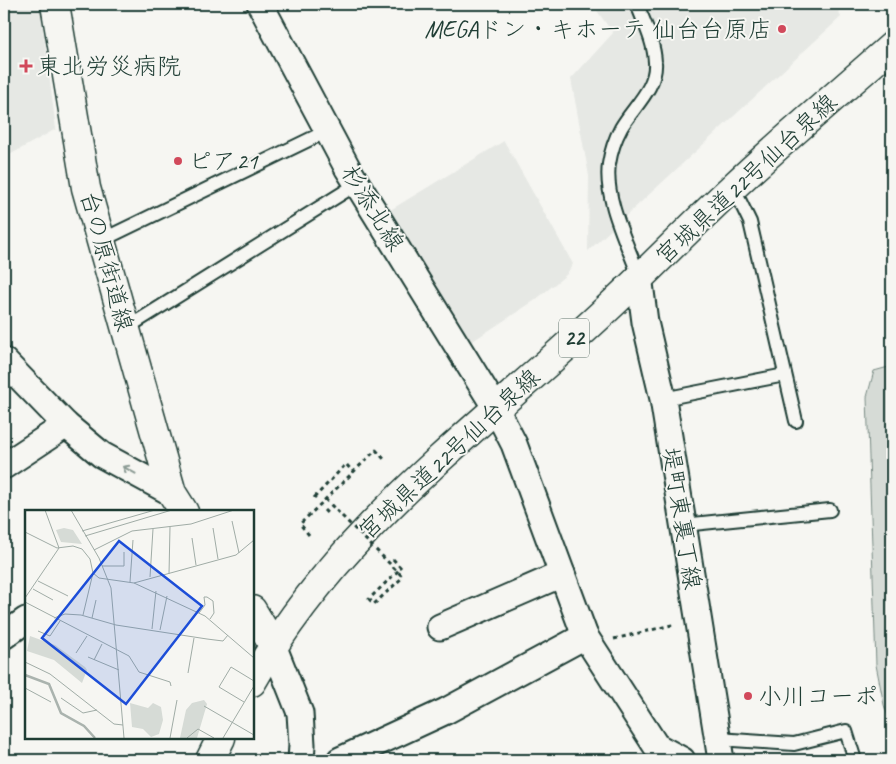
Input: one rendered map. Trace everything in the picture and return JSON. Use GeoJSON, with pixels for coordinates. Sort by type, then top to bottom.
{"type":"FeatureCollection","features":[{"type":"Feature","properties":{"kind":"main road","name":"台の原街道線"},"geometry":{"type":"LineString","coordinates":[[55,4],[86,188],[125,329],[178,502]]}},
{"type":"Feature","properties":{"kind":"main road","name":"宮城県道22号仙台泉線"},"geometry":{"type":"LineString","coordinates":[[254,678],[273,645],[306,599],[362,534],[495,407],[608,308],[733,187],[892,46]]}},
{"type":"Feature","properties":{"kind":"main road"},"geometry":{"type":"LineString","coordinates":[[254,613],[273,645]]}},
{"type":"Feature","properties":{"kind":"street","name":"杉添北線"},"geometry":{"type":"LineString","coordinates":[[260,4],[357,184],[495,407],[514,444],[588,641],[656,746],[682,760]]}},
{"type":"Feature","properties":{"kind":"street","name":"堤町東裏丁線"},"geometry":{"type":"LineString","coordinates":[[640,276],[645,322],[663,400],[719,749]]}},
{"type":"Feature","properties":{"kind":"street"},"geometry":{"type":"LineString","coordinates":[[4,361],[66,425],[102,455],[178,502]]}},
{"type":"Feature","properties":{"kind":"street"},"geometry":{"type":"LineString","coordinates":[[4,466],[66,425]]}},
{"type":"Feature","properties":{"kind":"street"},"geometry":{"type":"LineString","coordinates":[[440,627],[562,574]]}},
{"type":"Feature","properties":{"kind":"street"},"geometry":{"type":"LineString","coordinates":[[4,636],[25,621]]}},
{"type":"Feature","properties":{"kind":"street"},"geometry":{"type":"LineString","coordinates":[[340,760],[446,711],[588,641]]}},
{"type":"Feature","properties":{"kind":"street"},"geometry":{"type":"LineString","coordinates":[[273,645],[300,713],[302,744],[300,760]]}},
{"type":"Feature","properties":{"kind":"lane"},"geometry":{"type":"LineString","coordinates":[[637,4],[653,46],[656,64],[653,79],[645,95],[621,128],[613,145],[609,165],[608,192],[640,276]]}},
{"type":"Feature","properties":{"kind":"lane"},"geometry":{"type":"LineString","coordinates":[[100,241],[327,131]]}},
{"type":"Feature","properties":{"kind":"lane"},"geometry":{"type":"LineString","coordinates":[[125,329],[357,184]]}},
{"type":"Feature","properties":{"kind":"lane"},"geometry":{"type":"LineString","coordinates":[[733,187],[750,222],[796,421]]}},
{"type":"Feature","properties":{"kind":"lane"},"geometry":{"type":"LineString","coordinates":[[663,400],[785,375]]}},
{"type":"Feature","properties":{"kind":"lane"},"geometry":{"type":"LineString","coordinates":[[683,525],[830,510]]}},
{"type":"Feature","properties":{"kind":"lane"},"geometry":{"type":"LineString","coordinates":[[719,749],[794,744],[846,731],[855,760]]}},
{"type":"Feature","properties":{"kind":"path"},"geometry":{"type":"LineString","coordinates":[[309,535],[300,524],[376,450],[384,459]]}},
{"type":"Feature","properties":{"kind":"path"},"geometry":{"type":"LineString","coordinates":[[314,498],[346,464],[353,472]]}},
{"type":"Feature","properties":{"kind":"path"},"geometry":{"type":"LineString","coordinates":[[325,499],[402,577],[374,604],[369,599],[401,568],[393,559]]}},
{"type":"Feature","properties":{"kind":"path"},"geometry":{"type":"LineString","coordinates":[[324,510],[328,514]]}},
{"type":"Feature","properties":{"kind":"path"},"geometry":{"type":"LineString","coordinates":[[588,641],[602,642],[698,617]]}},
{"type":"Feature","properties":{"kind":"shaded area","name":"東北労災病院"},"geometry":{"type":"Polygon","coordinates":[[[4,4],[40,4],[56,129],[4,158],[4,4]]]}},
{"type":"Feature","properties":{"kind":"shaded area"},"geometry":{"type":"Polygon","coordinates":[[[592,4],[836,4],[841,17],[588,251],[589,176],[571,79],[613,33],[592,4]]]}},
{"type":"Feature","properties":{"kind":"shaded area"},"geometry":{"type":"Polygon","coordinates":[[[504,141],[573,264],[566,275],[534,301],[468,344],[387,212],[504,141]]]}},
{"type":"Feature","properties":{"kind":"shaded area"},"geometry":{"type":"Polygon","coordinates":[[[892,366],[892,728],[884,705],[876,665],[867,397],[874,371],[892,366]]]}},
{"type":"Feature","properties":{"kind":"place","name":"MEGAドン・キホーテ 仙台台原店"},"geometry":{"type":"Point","coordinates":[782,29]}},
{"type":"Feature","properties":{"kind":"place","name":"東北労災病院"},"geometry":{"type":"Point","coordinates":[26,66]}},
{"type":"Feature","properties":{"kind":"place","name":"ピア21"},"geometry":{"type":"Point","coordinates":[178,161]}},
{"type":"Feature","properties":{"kind":"place","name":"小川コーポ"},"geometry":{"type":"Point","coordinates":[748,696]}}]}
